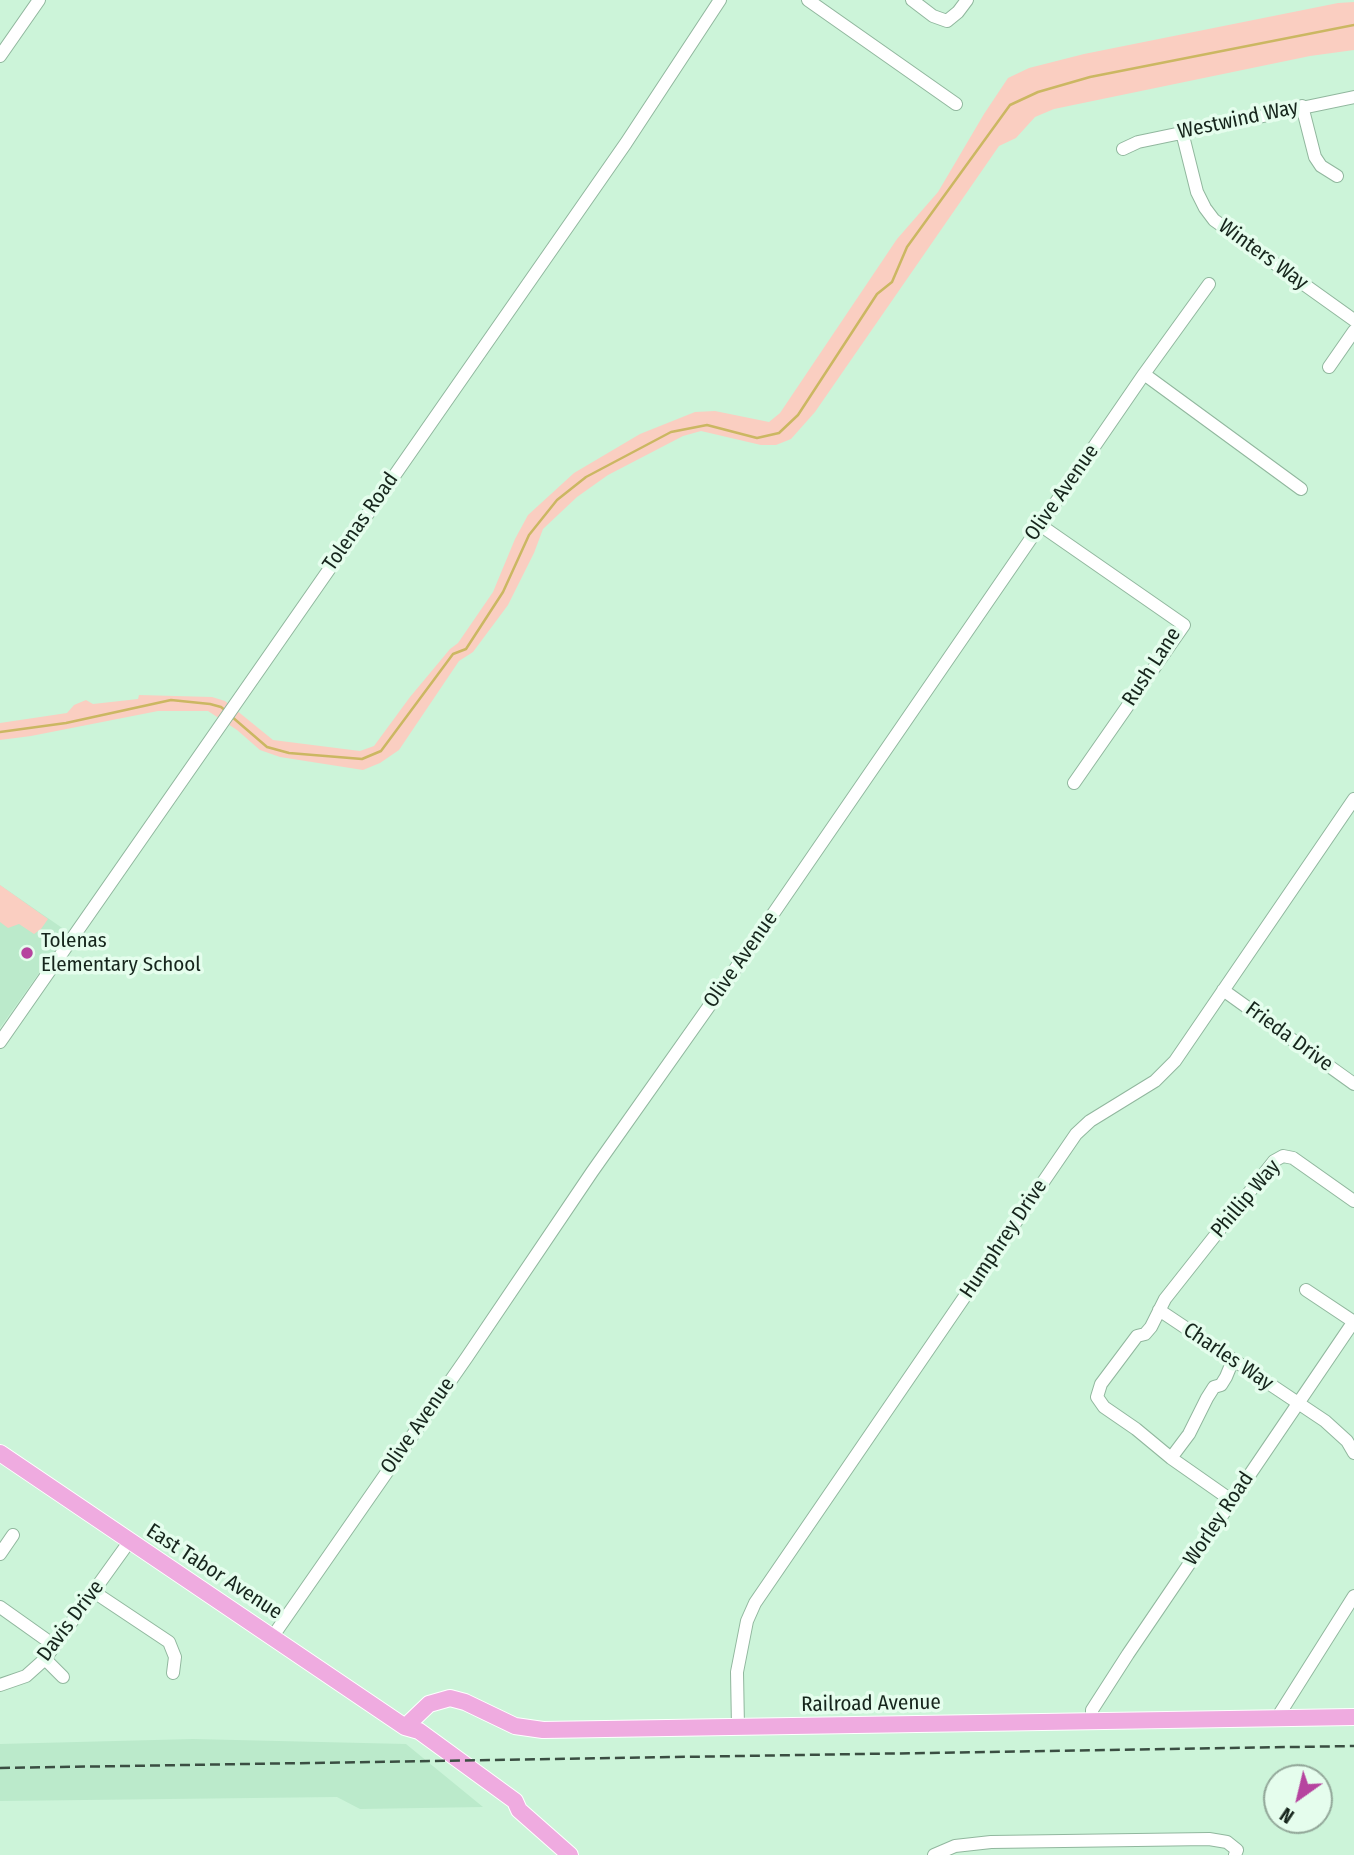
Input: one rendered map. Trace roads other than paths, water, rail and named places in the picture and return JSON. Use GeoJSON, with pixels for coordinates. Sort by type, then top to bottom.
{"type":"FeatureCollection","features":[{"type":"Feature","properties":{"kind":"main road","name":"East Tabor Avenue"},"geometry":{"type":"LineString","coordinates":[[0,1453],[405,1727],[412,1739],[507,1807],[519,1810],[570,1855]]}},
{"type":"Feature","properties":{"kind":"main road","name":"Railroad Avenue"},"geometry":{"type":"LineString","coordinates":[[405,1727],[429,1704],[450,1698],[527,1729],[1354,1717]]}},
{"type":"Feature","properties":{"kind":"street"},"geometry":{"type":"LineString","coordinates":[[0,57],[39,0]]}},
{"type":"Feature","properties":{"kind":"street","name":"Tolenas Road"},"geometry":{"type":"LineString","coordinates":[[0,1042],[626,143],[720,0]]}},
{"type":"Feature","properties":{"kind":"street"},"geometry":{"type":"LineString","coordinates":[[808,0],[956,104]]}},
{"type":"Feature","properties":{"kind":"street"},"geometry":{"type":"LineString","coordinates":[[912,0],[933,16],[947,21],[967,0]]}},
{"type":"Feature","properties":{"kind":"street","name":"Westwind Way"},"geometry":{"type":"LineString","coordinates":[[1123,149],[1139,142],[1182,132],[1354,97]]}},
{"type":"Feature","properties":{"kind":"street"},"geometry":{"type":"LineString","coordinates":[[1302,106],[1315,157],[1321,166],[1337,176]]}},
{"type":"Feature","properties":{"kind":"street","name":"Winters Way"},"geometry":{"type":"LineString","coordinates":[[1182,132],[1197,192],[1214,220],[1354,320]]}},
{"type":"Feature","properties":{"kind":"street","name":"Olive Avenue"},"geometry":{"type":"LineString","coordinates":[[273,1636],[1040,524],[1209,284]]}},
{"type":"Feature","properties":{"kind":"street"},"geometry":{"type":"LineString","coordinates":[[1329,367],[1354,331]]}},
{"type":"Feature","properties":{"kind":"street"},"geometry":{"type":"LineString","coordinates":[[1144,374],[1301,489]]}},
{"type":"Feature","properties":{"kind":"street","name":"Rush Lane"},"geometry":{"type":"LineString","coordinates":[[1040,524],[1184,625],[1074,783]]}},
{"type":"Feature","properties":{"kind":"street","name":"Humphrey Drive"},"geometry":{"type":"LineString","coordinates":[[738,1727],[737,1672],[747,1621],[755,1603],[1076,1134],[1090,1121],[1155,1081],[1175,1061],[1354,799]]}},
{"type":"Feature","properties":{"kind":"street","name":"Frieda Drive"},"geometry":{"type":"LineString","coordinates":[[1223,990],[1354,1084]]}},
{"type":"Feature","properties":{"kind":"street","name":"Phillip Way"},"geometry":{"type":"LineString","coordinates":[[1231,1500],[1104,1407],[1097,1397],[1101,1384],[1138,1336],[1145,1334],[1165,1299],[1274,1161],[1283,1156],[1293,1157],[1354,1201]]}},
{"type":"Feature","properties":{"kind":"street"},"geometry":{"type":"LineString","coordinates":[[1306,1290],[1354,1321]]}},
{"type":"Feature","properties":{"kind":"street","name":"Charles Way"},"geometry":{"type":"LineString","coordinates":[[1159,1310],[1325,1421],[1347,1441],[1354,1453]]}},
{"type":"Feature","properties":{"kind":"street","name":"Worley Road"},"geometry":{"type":"LineString","coordinates":[[1092,1721],[1092,1710],[1354,1321]]}},
{"type":"Feature","properties":{"kind":"street"},"geometry":{"type":"LineString","coordinates":[[1171,1458],[1189,1434],[1214,1387],[1221,1385],[1233,1360]]}},
{"type":"Feature","properties":{"kind":"street"},"geometry":{"type":"LineString","coordinates":[[0,1554],[13,1535]]}},
{"type":"Feature","properties":{"kind":"street","name":"Davis Drive"},"geometry":{"type":"LineString","coordinates":[[0,1685],[26,1676],[46,1660],[129,1542]]}},
{"type":"Feature","properties":{"kind":"street"},"geometry":{"type":"LineString","coordinates":[[94,1592],[169,1642],[175,1657],[173,1673]]}},
{"type":"Feature","properties":{"kind":"street"},"geometry":{"type":"LineString","coordinates":[[1277,1718],[1354,1596]]}},
{"type":"Feature","properties":{"kind":"street"},"geometry":{"type":"LineString","coordinates":[[0,1607],[55,1646]]}},
{"type":"Feature","properties":{"kind":"street"},"geometry":{"type":"LineString","coordinates":[[46,1660],[63,1676]]}},
{"type":"Feature","properties":{"kind":"street"},"geometry":{"type":"LineString","coordinates":[[934,1855],[955,1846],[990,1842],[1166,1839],[1209,1839],[1227,1842],[1241,1850]]}},
{"type":"Feature","properties":{"kind":"waterway"},"geometry":{"type":"LineString","coordinates":[[231,716],[267,747],[289,753],[362,759],[381,751],[453,654],[466,649],[503,592],[529,535],[557,500],[586,477],[671,432],[707,425],[757,438],[779,433],[798,415],[877,294],[892,282],[907,247],[1010,105],[1038,92],[1090,77],[1354,25]]}},
{"type":"Feature","properties":{"kind":"waterway"},"geometry":{"type":"LineString","coordinates":[[0,732],[66,723],[171,700],[210,704],[226,711]]}},
{"type":"Feature","properties":{"kind":"railway"},"geometry":{"type":"LineString","coordinates":[[0,1768],[1354,1746]]}},
{"type":"Feature","properties":{"kind":"place","name":"Tolenas Elementary School"},"geometry":{"type":"Point","coordinates":[27,953]}}]}
